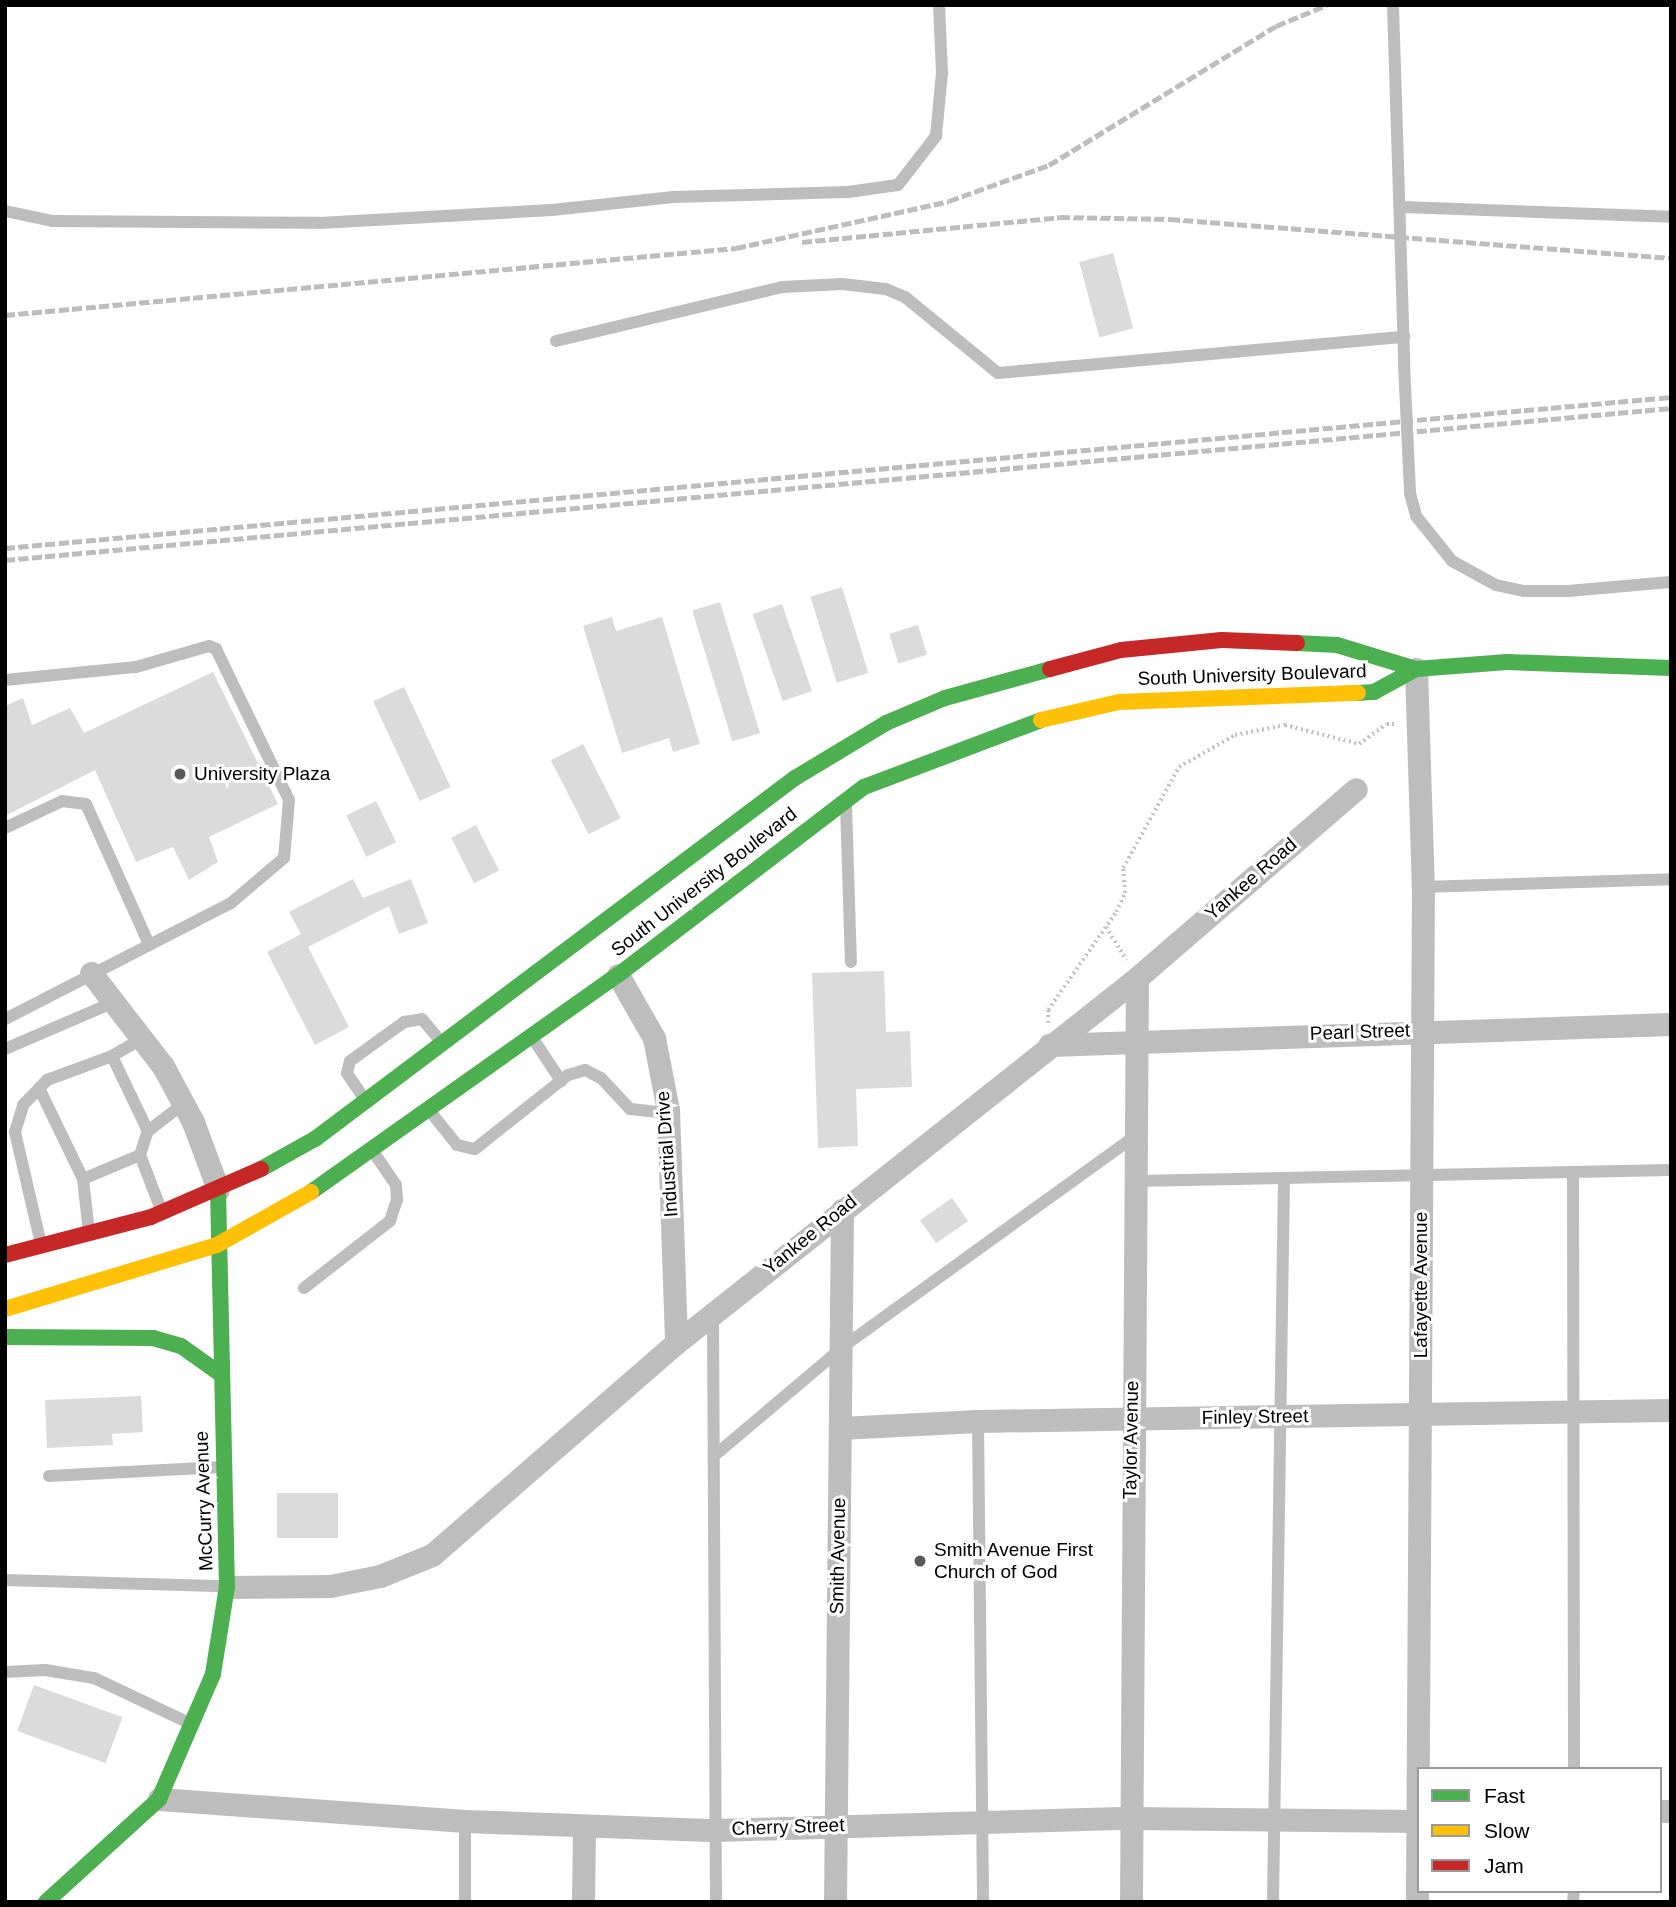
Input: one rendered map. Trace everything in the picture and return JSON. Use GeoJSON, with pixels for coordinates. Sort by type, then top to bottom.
{"type":"FeatureCollection","features":[{"type":"Feature","properties":{"kind":"street","name":"South University Boulevard"},"geometry":{"type":"LineString","coordinates":[[5,1255],[89,1236],[162,1213],[218,1189],[304,1145],[367,1104],[445,1046],[796,778],[886,723],[945,698],[1121,650],[1222,640],[1337,645],[1416,669]]}},
{"type":"Feature","properties":{"kind":"street"},"geometry":{"type":"LineString","coordinates":[[1416,669],[1507,662],[1671,668]]}},
{"type":"Feature","properties":{"kind":"street","name":"Lafayette Avenue"},"geometry":{"type":"LineString","coordinates":[[1416,669],[1423,887],[1422,1415],[1418,1767]]}},
{"type":"Feature","properties":{"kind":"street","name":"South University Boulevard"},"geometry":{"type":"LineString","coordinates":[[5,1309],[217,1245],[323,1184],[618,975],[864,787],[965,745],[1058,714],[1189,697],[1374,692],[1416,669]]}},
{"type":"Feature","properties":{"kind":"street","name":"Yankee Road"},"geometry":{"type":"LineString","coordinates":[[227,1587],[330,1586],[380,1576],[432,1555],[676,1343],[1137,978],[1356,789]]}},
{"type":"Feature","properties":{"kind":"street"},"geometry":{"type":"LineString","coordinates":[[92,973],[142,1039],[183,1104],[218,1189]]}},
{"type":"Feature","properties":{"kind":"street","name":"Industrial Drive"},"geometry":{"type":"LineString","coordinates":[[618,975],[654,1038],[668,1113],[676,1343]]}},
{"type":"Feature","properties":{"kind":"street","name":"Taylor Avenue"},"geometry":{"type":"LineString","coordinates":[[1131,1902],[1131,1420],[1137,1135],[1137,978]]}},
{"type":"Feature","properties":{"kind":"street","name":"Pearl Street"},"geometry":{"type":"LineString","coordinates":[[1049,1045],[1422,1030],[1671,1024]]}},
{"type":"Feature","properties":{"kind":"street","name":"McCurry Avenue"},"geometry":{"type":"LineString","coordinates":[[159,1799],[213,1674],[227,1587],[226,1467],[219,1373],[218,1189]]}},
{"type":"Feature","properties":{"kind":"street","name":"Smith Avenue"},"geometry":{"type":"LineString","coordinates":[[835,1902],[840,1428],[844,1346],[842,1210]]}},
{"type":"Feature","properties":{"kind":"street"},"geometry":{"type":"LineString","coordinates":[[5,1337],[153,1338],[181,1346],[219,1373]]}},
{"type":"Feature","properties":{"kind":"street","name":"Finley Street"},"geometry":{"type":"LineString","coordinates":[[840,1428],[978,1421],[1671,1410]]}},
{"type":"Feature","properties":{"kind":"street"},"geometry":{"type":"LineString","coordinates":[[46,1902],[159,1799]]}},
{"type":"Feature","properties":{"kind":"street","name":"Cherry Street"},"geometry":{"type":"LineString","coordinates":[[159,1799],[465,1821],[716,1830],[1129,1818],[1417,1821]]}},
{"type":"Feature","properties":{"kind":"street","name":"Lafayette Avenue"},"geometry":{"type":"LineString","coordinates":[[1417,1821],[1417,1902]]}},
{"type":"Feature","properties":{"kind":"street"},"geometry":{"type":"LineString","coordinates":[[583,1902],[584,1827]]}},
{"type":"Feature","properties":{"kind":"lane"},"geometry":{"type":"LineString","coordinates":[[5,211],[52,221],[320,223],[552,210],[673,197],[848,192],[898,185],[936,136],[942,73],[939,5]]}},
{"type":"Feature","properties":{"kind":"lane"},"geometry":{"type":"LineString","coordinates":[[1393,5],[1403,207],[1404,337],[1410,493],[1416,516],[1452,561],[1496,585],[1524,591],[1671,582]]}},
{"type":"Feature","properties":{"kind":"lane"},"geometry":{"type":"LineString","coordinates":[[1403,207],[1671,217]]}},
{"type":"Feature","properties":{"kind":"lane"},"geometry":{"type":"LineString","coordinates":[[556,341],[782,287],[842,284],[886,289],[905,297],[980,363],[1007,374],[1404,337]]}},
{"type":"Feature","properties":{"kind":"lane"},"geometry":{"type":"LineString","coordinates":[[5,680],[136,667],[209,646],[216,649],[289,800],[284,858],[231,904],[5,1019]]}},
{"type":"Feature","properties":{"kind":"lane"},"geometry":{"type":"LineString","coordinates":[[846,800],[851,962]]}},
{"type":"Feature","properties":{"kind":"lane"},"geometry":{"type":"LineString","coordinates":[[5,828],[62,801],[86,804],[149,944]]}},
{"type":"Feature","properties":{"kind":"lane"},"geometry":{"type":"LineString","coordinates":[[1423,887],[1671,878]]}},
{"type":"Feature","properties":{"kind":"lane"},"geometry":{"type":"LineString","coordinates":[[5,1049],[114,1002]]}},
{"type":"Feature","properties":{"kind":"lane"},"geometry":{"type":"LineString","coordinates":[[367,1104],[347,1073],[350,1061],[404,1022],[422,1020],[445,1046]]}},
{"type":"Feature","properties":{"kind":"lane"},"geometry":{"type":"LineString","coordinates":[[531,1037],[561,1081]]}},
{"type":"Feature","properties":{"kind":"lane"},"geometry":{"type":"LineString","coordinates":[[42,1247],[15,1132],[23,1105],[47,1080],[111,1056],[142,1039]]}},
{"type":"Feature","properties":{"kind":"lane"},"geometry":{"type":"LineString","coordinates":[[111,1056],[148,1131]]}},
{"type":"Feature","properties":{"kind":"lane"},"geometry":{"type":"LineString","coordinates":[[429,1110],[457,1145],[475,1149],[573,1072],[590,1071],[630,1109],[668,1113]]}},
{"type":"Feature","properties":{"kind":"lane"},"geometry":{"type":"LineString","coordinates":[[39,1088],[83,1179],[82,1200],[89,1236]]}},
{"type":"Feature","properties":{"kind":"lane"},"geometry":{"type":"LineString","coordinates":[[162,1213],[140,1155],[148,1131],[183,1104]]}},
{"type":"Feature","properties":{"kind":"lane"},"geometry":{"type":"LineString","coordinates":[[714,1455],[844,1346],[1137,1135]]}},
{"type":"Feature","properties":{"kind":"lane"},"geometry":{"type":"LineString","coordinates":[[304,1288],[390,1221],[397,1200],[396,1185],[372,1150]]}},
{"type":"Feature","properties":{"kind":"lane"},"geometry":{"type":"LineString","coordinates":[[83,1179],[140,1155]]}},
{"type":"Feature","properties":{"kind":"lane"},"geometry":{"type":"LineString","coordinates":[[1136,1181],[1671,1170]]}},
{"type":"Feature","properties":{"kind":"lane"},"geometry":{"type":"LineString","coordinates":[[1573,1173],[1571,1412],[1574,1767]]}},
{"type":"Feature","properties":{"kind":"lane"},"geometry":{"type":"LineString","coordinates":[[1273,1902],[1271,1820],[1284,1178]]}},
{"type":"Feature","properties":{"kind":"lane"},"geometry":{"type":"LineString","coordinates":[[713,1314],[716,1902]]}},
{"type":"Feature","properties":{"kind":"lane"},"geometry":{"type":"LineString","coordinates":[[978,1421],[983,1902]]}},
{"type":"Feature","properties":{"kind":"lane"},"geometry":{"type":"LineString","coordinates":[[50,1476],[226,1467]]}},
{"type":"Feature","properties":{"kind":"lane"},"geometry":{"type":"LineString","coordinates":[[5,1580],[227,1587]]}},
{"type":"Feature","properties":{"kind":"lane"},"geometry":{"type":"LineString","coordinates":[[5,1672],[46,1670],[94,1678],[192,1725]]}},
{"type":"Feature","properties":{"kind":"lane"},"geometry":{"type":"LineString","coordinates":[[465,1821],[465,1902]]}},
{"type":"Feature","properties":{"kind":"path"},"geometry":{"type":"LineString","coordinates":[[1049,1045],[1048,1010],[1106,926],[1125,893],[1123,868],[1179,767],[1235,735],[1285,725],[1359,744],[1387,724],[1416,723]]}},
{"type":"Feature","properties":{"kind":"path"},"geometry":{"type":"LineString","coordinates":[[1106,926],[1137,978]]}},
{"type":"Feature","properties":{"kind":"building"},"geometry":{"type":"Polygon","coordinates":[[[1113,253],[1133,328],[1099,337],[1079,262],[1113,253]]]}},
{"type":"Feature","properties":{"kind":"building"},"geometry":{"type":"Polygon","coordinates":[[[842,587],[868,673],[837,683],[810,597],[842,587]]]}},
{"type":"Feature","properties":{"kind":"building"},"geometry":{"type":"Polygon","coordinates":[[[720,602],[760,733],[732,741],[692,610],[720,602]]]}},
{"type":"Feature","properties":{"kind":"building"},"geometry":{"type":"Polygon","coordinates":[[[782,604],[812,691],[783,701],[753,614],[782,604]]]}},
{"type":"Feature","properties":{"kind":"building"},"geometry":{"type":"Polygon","coordinates":[[[612,617],[616,631],[662,617],[700,744],[673,752],[669,738],[622,753],[583,626],[612,617]]]}},
{"type":"Feature","properties":{"kind":"building"},"geometry":{"type":"Polygon","coordinates":[[[918,625],[927,655],[898,663],[889,634],[918,625]]]}},
{"type":"Feature","properties":{"kind":"building","name":"University Plaza"},"geometry":{"type":"Polygon","coordinates":[[[213,672],[278,804],[209,837],[218,862],[189,880],[173,847],[136,862],[95,770],[5,816],[5,706],[23,698],[32,725],[70,708],[84,733],[213,672]]]}},
{"type":"Feature","properties":{"kind":"building"},"geometry":{"type":"Polygon","coordinates":[[[404,687],[450,787],[420,801],[373,701],[404,687]]]}},
{"type":"Feature","properties":{"kind":"building"},"geometry":{"type":"Polygon","coordinates":[[[583,744],[621,818],[589,834],[551,760],[583,744]]]}},
{"type":"Feature","properties":{"kind":"building"},"geometry":{"type":"Polygon","coordinates":[[[376,801],[396,842],[367,857],[346,815],[376,801]]]}},
{"type":"Feature","properties":{"kind":"building"},"geometry":{"type":"Polygon","coordinates":[[[476,825],[499,870],[474,883],[451,838],[476,825]]]}},
{"type":"Feature","properties":{"kind":"building"},"geometry":{"type":"Polygon","coordinates":[[[353,879],[363,898],[411,879],[428,923],[399,934],[389,906],[308,947],[349,1027],[315,1045],[267,952],[301,934],[289,912],[353,879]]]}},
{"type":"Feature","properties":{"kind":"building"},"geometry":{"type":"Polygon","coordinates":[[[884,971],[886,1032],[910,1031],[912,1087],[856,1089],[858,1146],[818,1148],[812,973],[884,971]]]}},
{"type":"Feature","properties":{"kind":"building"},"geometry":{"type":"Polygon","coordinates":[[[952,1198],[968,1221],[936,1243],[920,1220],[952,1198]]]}},
{"type":"Feature","properties":{"kind":"building"},"geometry":{"type":"Polygon","coordinates":[[[141,1396],[143,1432],[112,1434],[113,1445],[47,1448],[45,1400],[141,1396]]]}},
{"type":"Feature","properties":{"kind":"building"},"geometry":{"type":"Polygon","coordinates":[[[277,1493],[338,1493],[338,1538],[277,1538],[277,1493]]]}},
{"type":"Feature","properties":{"kind":"building"},"geometry":{"type":"Polygon","coordinates":[[[34,1685],[122,1717],[106,1763],[17,1731],[34,1685]]]}},
{"type":"Feature","properties":{"kind":"railway"},"geometry":{"type":"LineString","coordinates":[[5,315],[736,248],[949,201],[1049,165],[1276,26],[1327,5]]}},
{"type":"Feature","properties":{"kind":"railway"},"geometry":{"type":"LineString","coordinates":[[802,242],[1060,217],[1170,219],[1671,258]]}},
{"type":"Feature","properties":{"kind":"railway"},"geometry":{"type":"LineString","coordinates":[[5,548],[1671,397]]}},
{"type":"Feature","properties":{"kind":"railway"},"geometry":{"type":"LineString","coordinates":[[5,560],[1671,408]]}},
{"type":"Feature","properties":{"kind":"traffic: fast"},"geometry":{"type":"LineString","coordinates":[[1297,643],[1337,645],[1416,669]]}},
{"type":"Feature","properties":{"kind":"traffic: fast"},"geometry":{"type":"LineString","coordinates":[[1358,693],[1374,692],[1416,669],[1507,662],[1671,668]]}},
{"type":"Feature","properties":{"kind":"traffic: fast"},"geometry":{"type":"LineString","coordinates":[[261,1169],[315,1139],[795,778],[886,723],[945,698],[1050,669]]}},
{"type":"Feature","properties":{"kind":"traffic: fast"},"geometry":{"type":"LineString","coordinates":[[311,1192],[618,975],[864,787],[1041,720]]}},
{"type":"Feature","properties":{"kind":"traffic: fast"},"geometry":{"type":"LineString","coordinates":[[46,1902],[159,1799],[213,1674],[227,1587],[218,1189]]}},
{"type":"Feature","properties":{"kind":"traffic: fast"},"geometry":{"type":"LineString","coordinates":[[5,1337],[153,1338],[181,1346],[219,1373]]}},
{"type":"Feature","properties":{"kind":"traffic: slow"},"geometry":{"type":"LineString","coordinates":[[1041,720],[1119,702],[1358,693]]}},
{"type":"Feature","properties":{"kind":"traffic: slow"},"geometry":{"type":"LineString","coordinates":[[5,1309],[217,1245],[311,1192]]}},
{"type":"Feature","properties":{"kind":"traffic: jam"},"geometry":{"type":"LineString","coordinates":[[1050,669],[1121,650],[1222,640],[1297,643]]}},
{"type":"Feature","properties":{"kind":"traffic: jam"},"geometry":{"type":"LineString","coordinates":[[5,1255],[151,1217],[261,1169]]}},
{"type":"Feature","properties":{"kind":"place","name":"University Plaza"},"geometry":{"type":"Point","coordinates":[180,774]}},
{"type":"Feature","properties":{"kind":"place","name":"Smith Avenue First Church of God"},"geometry":{"type":"Point","coordinates":[920,1561]}}]}
